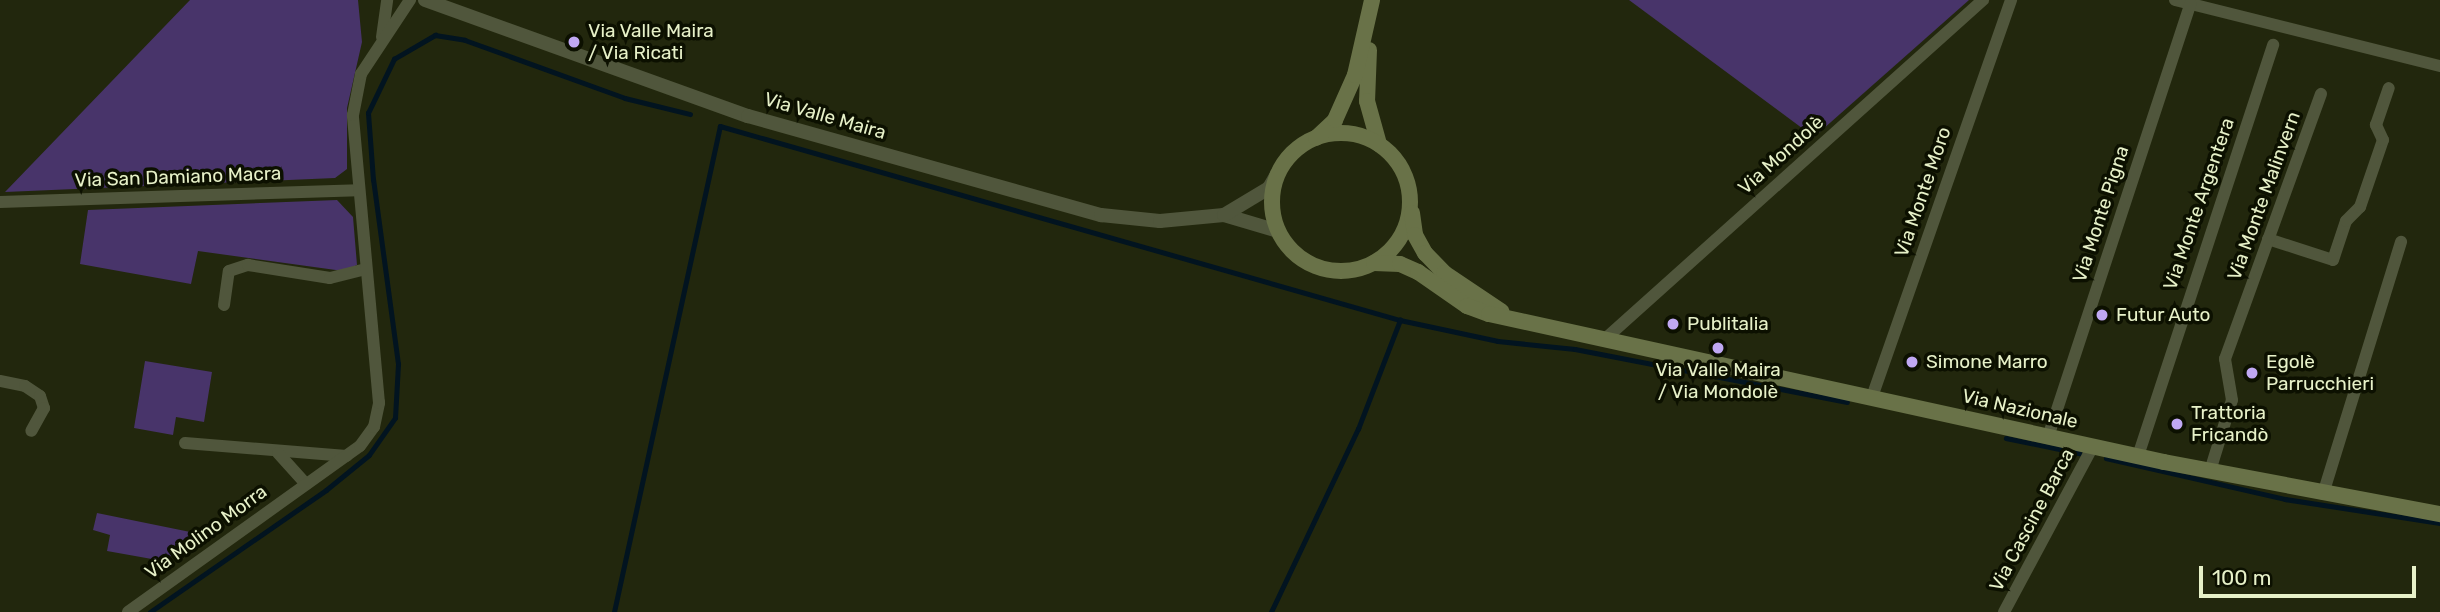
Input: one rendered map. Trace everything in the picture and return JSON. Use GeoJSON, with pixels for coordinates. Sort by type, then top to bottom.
{"type":"FeatureCollection","features":[{"type":"Feature","properties":{"kind":"main road"},"geometry":{"type":"LineString","coordinates":[[1372,1],[1355,75],[1335,120],[1316,138],[1296,151],[1280,169],[1273,189],[1278,231],[1300,257],[1330,271],[1353,271],[1374,263],[1400,264],[1467,306],[1599,338]]}},
{"type":"Feature","properties":{"kind":"main road"},"geometry":{"type":"LineString","coordinates":[[1372,1],[1367,101],[1379,144]]}},
{"type":"Feature","properties":{"kind":"main road"},"geometry":{"type":"LineString","coordinates":[[1316,138],[1348,134],[1379,144],[1393,156],[1410,190],[1415,235],[1425,253],[1444,273],[1512,317]]}},
{"type":"Feature","properties":{"kind":"main road"},"geometry":{"type":"LineString","coordinates":[[1374,263],[1404,232],[1410,190]]}},
{"type":"Feature","properties":{"kind":"main road","name":"Via Nazionale"},"geometry":{"type":"LineString","coordinates":[[1599,338],[2138,456],[2323,494],[2440,514]]}},
{"type":"Feature","properties":{"kind":"street","name":"Via Molino Morra"},"geometry":{"type":"LineString","coordinates":[[382,37],[387,0]]}},
{"type":"Feature","properties":{"kind":"street","name":"Via Molino Morra"},"geometry":{"type":"LineString","coordinates":[[128,612],[346,456],[374,427],[379,403],[352,132],[356,96],[382,37],[410,0]]}},
{"type":"Feature","properties":{"kind":"street","name":"Via Valle Maira"},"geometry":{"type":"LineString","coordinates":[[425,0],[769,122],[1101,215],[1160,221],[1224,215],[1278,231]]}},
{"type":"Feature","properties":{"kind":"street","name":"Via Mondolè"},"geometry":{"type":"LineString","coordinates":[[1599,338],[1983,0]]}},
{"type":"Feature","properties":{"kind":"street","name":"Via Monte Moro"},"geometry":{"type":"LineString","coordinates":[[1872,397],[2011,0]]}},
{"type":"Feature","properties":{"kind":"street"},"geometry":{"type":"LineString","coordinates":[[2175,0],[2440,66]]}},
{"type":"Feature","properties":{"kind":"street","name":"Via Monte Pigna"},"geometry":{"type":"LineString","coordinates":[[2048,437],[2190,4]]}},
{"type":"Feature","properties":{"kind":"street","name":"Via Monte Argentera"},"geometry":{"type":"LineString","coordinates":[[2138,456],[2273,45]]}},
{"type":"Feature","properties":{"kind":"street"},"geometry":{"type":"LineString","coordinates":[[2268,239],[2333,260],[2346,221],[2360,207],[2383,140],[2376,125],[2389,88]]}},
{"type":"Feature","properties":{"kind":"street","name":"Via Monte Malinvern"},"geometry":{"type":"LineString","coordinates":[[2210,471],[2232,400],[2225,359],[2321,94]]}},
{"type":"Feature","properties":{"kind":"street","name":"Via Valle Maira"},"geometry":{"type":"LineString","coordinates":[[1224,215],[1269,187],[1280,169]]}},
{"type":"Feature","properties":{"kind":"street","name":"Via San Damiano Macra"},"geometry":{"type":"LineString","coordinates":[[0,202],[358,190]]}},
{"type":"Feature","properties":{"kind":"street"},"geometry":{"type":"LineString","coordinates":[[2323,494],[2401,242]]}},
{"type":"Feature","properties":{"kind":"street"},"geometry":{"type":"LineString","coordinates":[[224,305],[229,271],[248,265],[330,278],[366,269]]}},
{"type":"Feature","properties":{"kind":"street"},"geometry":{"type":"LineString","coordinates":[[0,381],[25,386],[40,396],[44,408],[31,431]]}},
{"type":"Feature","properties":{"kind":"street"},"geometry":{"type":"LineString","coordinates":[[186,443],[278,453],[301,450],[346,456]]}},
{"type":"Feature","properties":{"kind":"street","name":"Via Cascine Barca"},"geometry":{"type":"LineString","coordinates":[[2004,612],[2093,446]]}},
{"type":"Feature","properties":{"kind":"street"},"geometry":{"type":"LineString","coordinates":[[278,453],[306,484]]}},
{"type":"Feature","properties":{"kind":"shaded area"},"geometry":{"type":"Polygon","coordinates":[[[190,0],[358,0],[362,42],[347,108],[347,169],[335,178],[5,192],[190,0]]]}},
{"type":"Feature","properties":{"kind":"shaded area"},"geometry":{"type":"Polygon","coordinates":[[[1629,0],[1969,0],[1814,137],[1629,0]]]}},
{"type":"Feature","properties":{"kind":"shaded area"},"geometry":{"type":"Polygon","coordinates":[[[337,200],[353,217],[357,265],[343,271],[198,251],[191,284],[80,264],[88,210],[337,200]]]}},
{"type":"Feature","properties":{"kind":"shaded area"},"geometry":{"type":"Polygon","coordinates":[[[145,361],[212,372],[204,422],[176,417],[173,435],[134,428],[145,361]]]}},
{"type":"Feature","properties":{"kind":"shaded area"},"geometry":{"type":"Polygon","coordinates":[[[97,513],[205,535],[163,561],[107,551],[110,535],[93,530],[97,513]]]}},
{"type":"Feature","properties":{"kind":"waterway"},"geometry":{"type":"LineString","coordinates":[[150,612],[326,490],[369,455],[395,418],[398,364],[373,180],[368,113],[394,59],[435,35],[465,40],[625,98],[690,114]]}},
{"type":"Feature","properties":{"kind":"waterway"},"geometry":{"type":"LineString","coordinates":[[614,612],[720,126],[1400,320],[1498,341],[1575,349],[1847,402]]}},
{"type":"Feature","properties":{"kind":"waterway"},"geometry":{"type":"LineString","coordinates":[[1271,612],[1358,429],[1400,320]]}},
{"type":"Feature","properties":{"kind":"waterway"},"geometry":{"type":"LineString","coordinates":[[2006,438],[2079,453]]}},
{"type":"Feature","properties":{"kind":"waterway"},"geometry":{"type":"LineString","coordinates":[[2106,458],[2285,499],[2440,523]]}},
{"type":"Feature","properties":{"kind":"place","name":"Via Valle Maira / Via Ricati"},"geometry":{"type":"Point","coordinates":[574,42]}},
{"type":"Feature","properties":{"kind":"place","name":"Futur Auto"},"geometry":{"type":"Point","coordinates":[2102,315]}},
{"type":"Feature","properties":{"kind":"place","name":"Publitalia"},"geometry":{"type":"Point","coordinates":[1673,324]}},
{"type":"Feature","properties":{"kind":"place","name":"Via Valle Maira / Via Mondolè"},"geometry":{"type":"Point","coordinates":[1718,348]}},
{"type":"Feature","properties":{"kind":"place","name":"Simone Marro"},"geometry":{"type":"Point","coordinates":[1912,362]}},
{"type":"Feature","properties":{"kind":"place","name":"Egolè Parrucchieri"},"geometry":{"type":"Point","coordinates":[2252,373]}},
{"type":"Feature","properties":{"kind":"place","name":"Trattoria Fricandò"},"geometry":{"type":"Point","coordinates":[2177,424]}}]}
